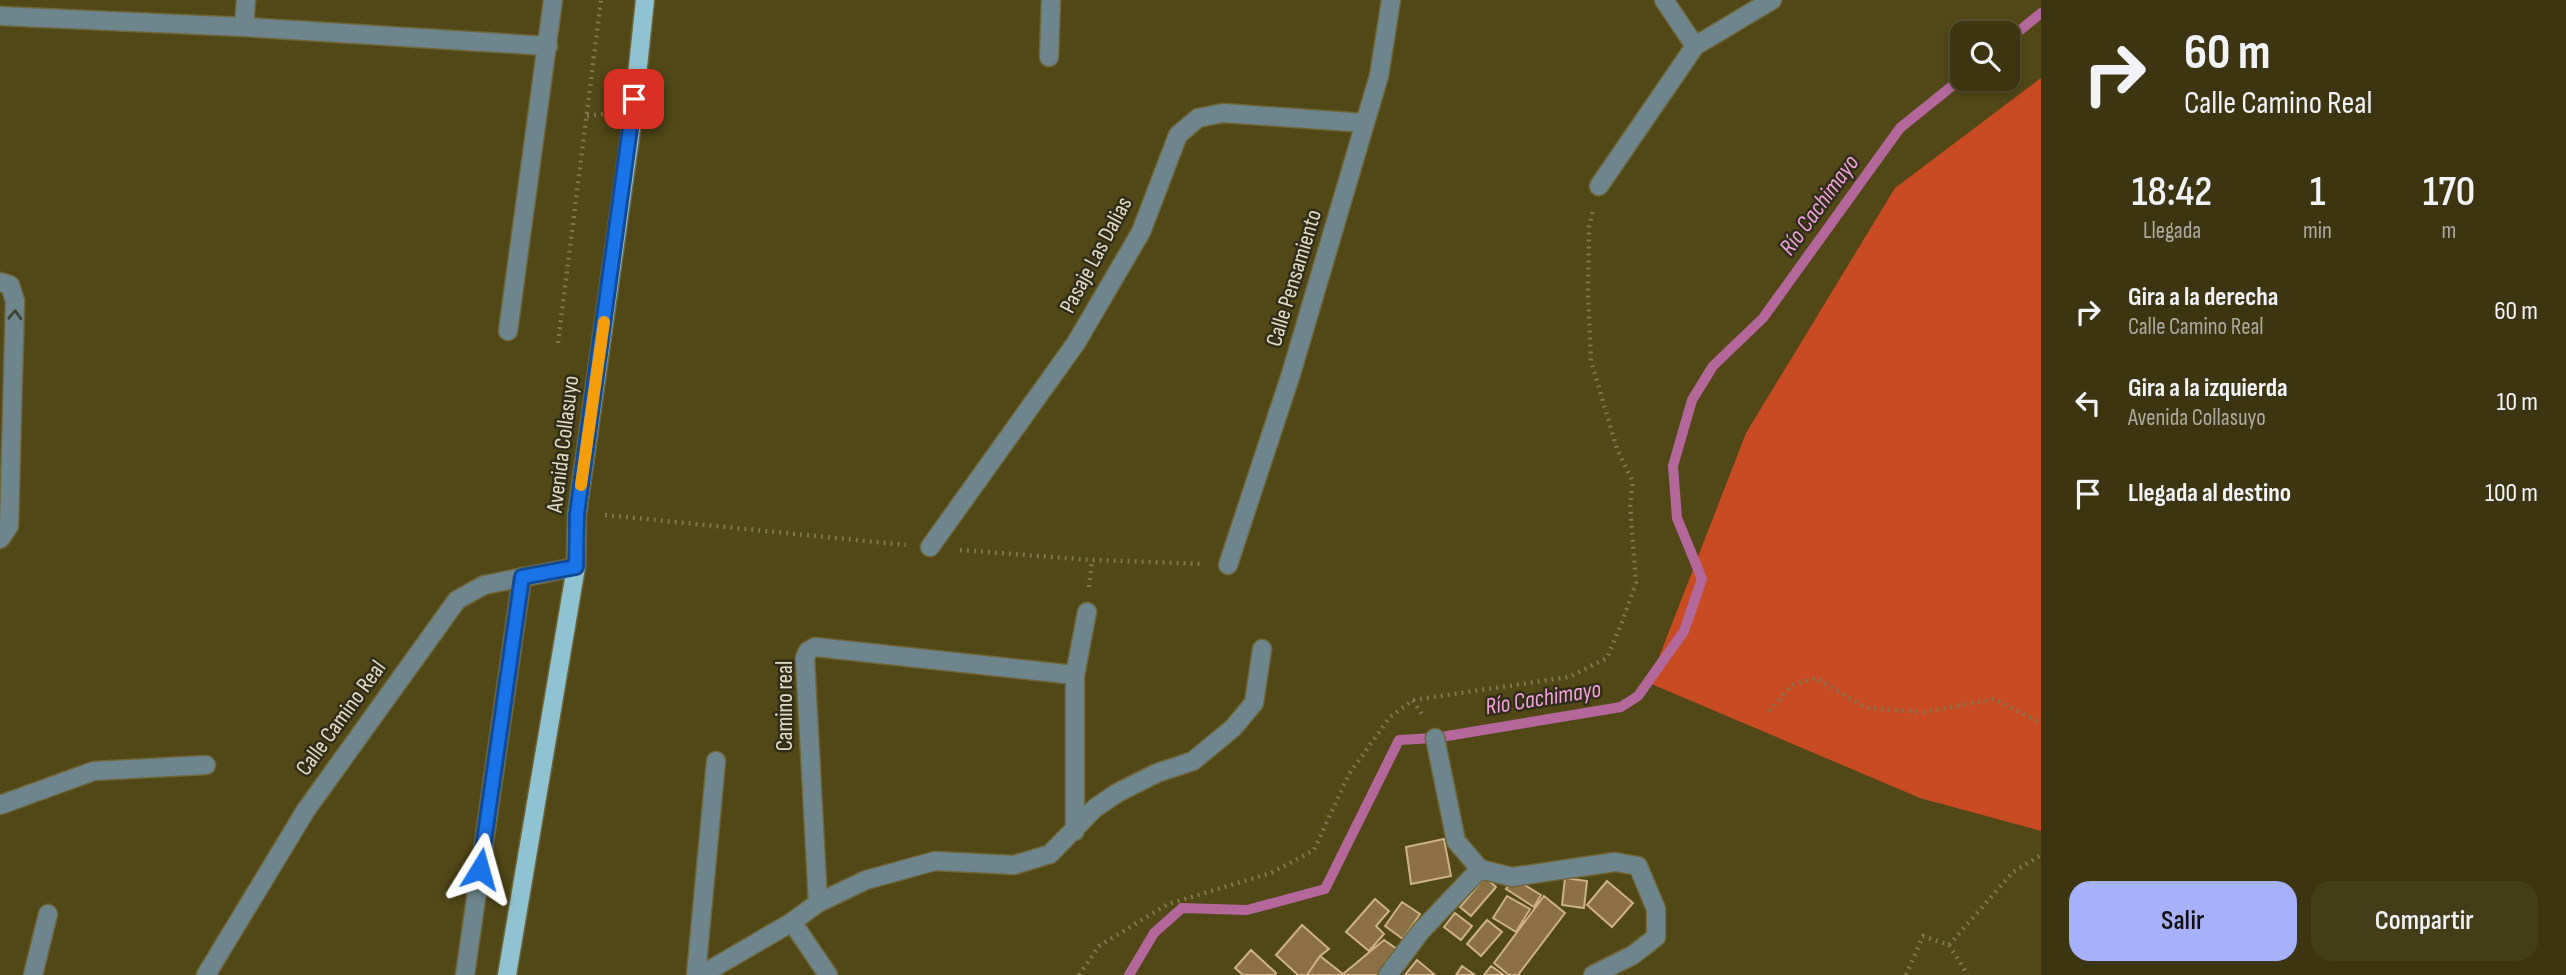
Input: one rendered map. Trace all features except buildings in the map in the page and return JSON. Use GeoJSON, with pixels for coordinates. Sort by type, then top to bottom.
{"type":"FeatureCollection","features":[{"type":"Feature","properties":{"kind":"main road","name":"Avenida Collasuyo"},"geometry":{"type":"LineString","coordinates":[[507,975],[576,567],[577,514],[632,123],[645,0]]}},
{"type":"Feature","properties":{"kind":"street"},"geometry":{"type":"LineString","coordinates":[[244,27],[246,0]]}},
{"type":"Feature","properties":{"kind":"street"},"geometry":{"type":"LineString","coordinates":[[509,331],[553,0]]}},
{"type":"Feature","properties":{"kind":"street"},"geometry":{"type":"LineString","coordinates":[[1049,57],[1051,0]]}},
{"type":"Feature","properties":{"kind":"street","name":"Calle Pensamiento"},"geometry":{"type":"LineString","coordinates":[[1228,565],[1291,374],[1379,76],[1391,0]]}},
{"type":"Feature","properties":{"kind":"street"},"geometry":{"type":"LineString","coordinates":[[1664,0],[1695,46]]}},
{"type":"Feature","properties":{"kind":"street"},"geometry":{"type":"LineString","coordinates":[[1600,186],[1695,46],[1772,0]]}},
{"type":"Feature","properties":{"kind":"street"},"geometry":{"type":"LineString","coordinates":[[0,16],[244,27],[548,46]]}},
{"type":"Feature","properties":{"kind":"street","name":"Pasaje Las Dalias"},"geometry":{"type":"LineString","coordinates":[[930,548],[1076,343],[1141,232],[1178,135],[1198,118],[1223,113],[1365,123]]}},
{"type":"Feature","properties":{"kind":"street"},"geometry":{"type":"LineString","coordinates":[[0,539],[9,526],[7,346],[15,301],[5,284]]}},
{"type":"Feature","properties":{"kind":"street","name":"Calle Camino Real"},"geometry":{"type":"LineString","coordinates":[[206,975],[306,810],[457,600],[484,586],[576,567]]}},
{"type":"Feature","properties":{"kind":"street"},"geometry":{"type":"LineString","coordinates":[[465,975],[522,577]]}},
{"type":"Feature","properties":{"kind":"street"},"geometry":{"type":"LineString","coordinates":[[1075,831],[1076,675],[1087,612]]}},
{"type":"Feature","properties":{"kind":"street","name":"Camino real"},"geometry":{"type":"LineString","coordinates":[[818,903],[805,658],[808,651],[816,647],[1076,675]]}},
{"type":"Feature","properties":{"kind":"street"},"geometry":{"type":"LineString","coordinates":[[698,975],[792,922],[818,903],[866,880],[935,861],[1014,865],[1050,854],[1095,808],[1116,793],[1157,773],[1193,761],[1233,728],[1254,703],[1262,649]]}},
{"type":"Feature","properties":{"kind":"street"},"geometry":{"type":"LineString","coordinates":[[1435,738],[1456,841],[1480,869],[1512,877],[1615,862],[1638,866],[1656,909],[1656,937],[1633,955],[1593,975]]}},
{"type":"Feature","properties":{"kind":"street"},"geometry":{"type":"LineString","coordinates":[[698,975],[716,761]]}},
{"type":"Feature","properties":{"kind":"street"},"geometry":{"type":"LineString","coordinates":[[0,805],[93,771],[206,765]]}},
{"type":"Feature","properties":{"kind":"street"},"geometry":{"type":"LineString","coordinates":[[1388,975],[1421,931],[1480,869]]}},
{"type":"Feature","properties":{"kind":"street"},"geometry":{"type":"LineString","coordinates":[[33,975],[48,914]]}},
{"type":"Feature","properties":{"kind":"street"},"geometry":{"type":"LineString","coordinates":[[792,922],[828,975]]}},
{"type":"Feature","properties":{"kind":"path"},"geometry":{"type":"LineString","coordinates":[[558,343],[601,0]]}},
{"type":"Feature","properties":{"kind":"path"},"geometry":{"type":"LineString","coordinates":[[587,116],[603,114]]}},
{"type":"Feature","properties":{"kind":"path"},"geometry":{"type":"LineString","coordinates":[[1079,975],[1099,946],[1168,904],[1271,873],[1314,850],[1349,774],[1390,717],[1413,700],[1569,677],[1606,658],[1636,583],[1630,504],[1633,482],[1617,449],[1591,361],[1589,228],[1600,186]]}},
{"type":"Feature","properties":{"kind":"path"},"geometry":{"type":"LineString","coordinates":[[1769,711],[1792,685],[1816,678],[1866,708],[1924,712],[1994,699],[2041,723]]}},
{"type":"Feature","properties":{"kind":"path"},"geometry":{"type":"LineString","coordinates":[[1413,700],[1435,738]]}},
{"type":"Feature","properties":{"kind":"path"},"geometry":{"type":"LineString","coordinates":[[1949,945],[2013,872],[2041,855]]}},
{"type":"Feature","properties":{"kind":"path"},"geometry":{"type":"LineString","coordinates":[[1906,975],[1923,936],[1949,945],[1968,975]]}},
{"type":"Feature","properties":{"kind":"shaded area"},"geometry":{"type":"Polygon","coordinates":[[[2041,78],[2041,831],[1920,798],[1649,683],[1746,433],[1895,188],[2041,78]]]}},
{"type":"Feature","properties":{"kind":"waterway","name":"Río Cachimayo"},"geometry":{"type":"LineString","coordinates":[[2020,30],[2041,13]]}},
{"type":"Feature","properties":{"kind":"waterway","name":"Río Cachimayo"},"geometry":{"type":"LineString","coordinates":[[1129,975],[1154,933],[1182,908],[1247,910],[1325,889],[1399,740],[1435,738],[1621,707],[1638,696],[1684,631],[1702,579],[1677,518],[1673,466],[1692,400],[1713,366],[1763,318],[1900,128],[1950,88]]}},
{"type":"Feature","properties":{"kind":"slow traffic"},"geometry":{"type":"LineString","coordinates":[[581,485],[604,322]]}},
{"type":"Feature","properties":{"kind":"route"},"geometry":{"type":"LineString","coordinates":[[480,869],[522,577],[576,567],[577,514],[634,99]]}}]}
